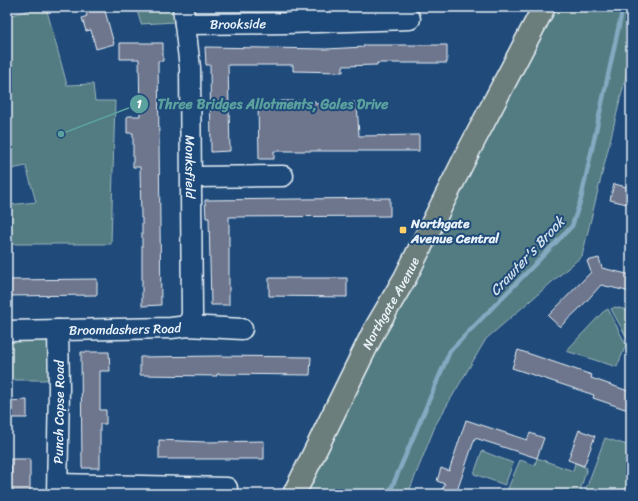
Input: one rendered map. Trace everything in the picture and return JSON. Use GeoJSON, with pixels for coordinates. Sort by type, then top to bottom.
{"type":"FeatureCollection","features":[{"type":"Feature","properties":{"kind":"main road","name":"Northgate Avenue"},"geometry":{"type":"LineString","coordinates":[[294,494],[374,331],[405,278],[468,152],[544,7]]}},
{"type":"Feature","properties":{"kind":"street","name":"Brookside"},"geometry":{"type":"LineString","coordinates":[[184,16],[288,23],[410,19]]}},
{"type":"Feature","properties":{"kind":"street","name":"Monksfield"},"geometry":{"type":"LineString","coordinates":[[184,16],[190,68],[192,177],[192,315],[188,326]]}},
{"type":"Feature","properties":{"kind":"street"},"geometry":{"type":"LineString","coordinates":[[192,177],[283,176]]}},
{"type":"Feature","properties":{"kind":"street","name":"Broomdashers Road"},"geometry":{"type":"LineString","coordinates":[[7,331],[182,328],[188,326],[242,330]]}},
{"type":"Feature","properties":{"kind":"street","name":"Punch Copse Road"},"geometry":{"type":"LineString","coordinates":[[57,489],[59,388],[58,330]]}},
{"type":"Feature","properties":{"kind":"street"},"geometry":{"type":"LineString","coordinates":[[57,489],[227,488]]}},
{"type":"Feature","properties":{"kind":"green space"},"geometry":{"type":"Polygon","coordinates":[[[46,7],[67,85],[93,84],[95,101],[115,101],[111,244],[12,244],[9,205],[36,202],[26,166],[7,170],[7,16],[46,7]]]}},
{"type":"Feature","properties":{"kind":"green space"},"geometry":{"type":"Polygon","coordinates":[[[136,7],[173,7],[175,22],[141,24],[136,7]]]}},
{"type":"Feature","properties":{"kind":"green space"},"geometry":{"type":"Polygon","coordinates":[[[554,7],[631,7],[631,55],[582,256],[486,339],[436,424],[408,494],[303,494],[554,7]]]}},
{"type":"Feature","properties":{"kind":"green space"},"geometry":{"type":"Polygon","coordinates":[[[615,307],[631,311],[631,345],[611,309],[615,307]]]}},
{"type":"Feature","properties":{"kind":"green space"},"geometry":{"type":"Polygon","coordinates":[[[608,309],[626,345],[617,367],[566,351],[603,312],[608,309]]]}},
{"type":"Feature","properties":{"kind":"green space"},"geometry":{"type":"Polygon","coordinates":[[[42,337],[52,343],[54,371],[46,380],[7,380],[7,338],[42,337]]]}},
{"type":"Feature","properties":{"kind":"green space"},"geometry":{"type":"Polygon","coordinates":[[[605,438],[627,445],[629,454],[631,454],[631,494],[584,494],[605,438]]]}},
{"type":"Feature","properties":{"kind":"green space"},"geometry":{"type":"Polygon","coordinates":[[[482,451],[513,463],[505,485],[474,474],[482,451]]]}},
{"type":"Feature","properties":{"kind":"green space"},"geometry":{"type":"Polygon","coordinates":[[[537,458],[573,471],[575,463],[587,468],[579,494],[506,493],[520,460],[535,465],[537,458]]]}},
{"type":"Feature","properties":{"kind":"building"},"geometry":{"type":"Polygon","coordinates":[[[85,7],[104,7],[114,44],[96,49],[91,30],[86,31],[82,18],[87,16],[85,7]]]}},
{"type":"Feature","properties":{"kind":"building"},"geometry":{"type":"Polygon","coordinates":[[[120,43],[163,43],[163,61],[158,61],[161,305],[142,306],[142,218],[140,167],[133,167],[133,133],[127,133],[127,116],[140,116],[139,59],[120,59],[120,43]]]}},
{"type":"Feature","properties":{"kind":"building"},"geometry":{"type":"Polygon","coordinates":[[[364,45],[447,45],[447,63],[377,63],[377,65],[343,66],[343,72],[293,71],[293,65],[228,65],[230,151],[211,152],[210,65],[206,65],[205,47],[326,49],[364,47],[364,45]]]}},
{"type":"Feature","properties":{"kind":"building"},"geometry":{"type":"Polygon","coordinates":[[[315,101],[315,104],[357,102],[359,136],[419,135],[419,151],[274,151],[274,159],[259,159],[258,103],[315,101]]]}},
{"type":"Feature","properties":{"kind":"building"},"geometry":{"type":"Polygon","coordinates":[[[614,184],[631,188],[631,205],[610,200],[614,184]]]}},
{"type":"Feature","properties":{"kind":"building"},"geometry":{"type":"Polygon","coordinates":[[[390,198],[390,216],[229,217],[229,305],[211,305],[209,218],[206,218],[205,200],[390,198]]]}},
{"type":"Feature","properties":{"kind":"building"},"geometry":{"type":"Polygon","coordinates":[[[599,258],[602,268],[631,275],[631,292],[601,285],[560,327],[548,316],[591,272],[587,261],[599,258]]]}},
{"type":"Feature","properties":{"kind":"building"},"geometry":{"type":"Polygon","coordinates":[[[269,278],[347,278],[347,297],[269,296],[269,278]]]}},
{"type":"Feature","properties":{"kind":"building"},"geometry":{"type":"Polygon","coordinates":[[[97,279],[97,295],[7,296],[7,280],[97,279]]]}},
{"type":"Feature","properties":{"kind":"building"},"geometry":{"type":"Polygon","coordinates":[[[518,350],[592,375],[591,378],[631,392],[631,411],[593,398],[594,395],[512,368],[518,350]]]}},
{"type":"Feature","properties":{"kind":"building"},"geometry":{"type":"Polygon","coordinates":[[[81,352],[109,352],[110,371],[100,371],[100,410],[106,410],[106,424],[100,424],[100,468],[82,468],[81,352]]]}},
{"type":"Feature","properties":{"kind":"building"},"geometry":{"type":"Polygon","coordinates":[[[140,357],[311,357],[310,375],[140,375],[140,357]]]}},
{"type":"Feature","properties":{"kind":"building"},"geometry":{"type":"Polygon","coordinates":[[[27,400],[27,418],[7,418],[7,401],[27,400]]]}},
{"type":"Feature","properties":{"kind":"building"},"geometry":{"type":"Polygon","coordinates":[[[466,420],[527,440],[530,433],[544,438],[537,458],[475,438],[456,494],[440,494],[445,484],[437,481],[441,468],[449,471],[466,420]]]}},
{"type":"Feature","properties":{"kind":"building"},"geometry":{"type":"Polygon","coordinates":[[[579,430],[595,436],[584,466],[568,460],[579,430]]]}},
{"type":"Feature","properties":{"kind":"building"},"geometry":{"type":"Polygon","coordinates":[[[159,440],[205,442],[264,441],[264,459],[159,459],[159,440]]]}},
{"type":"Feature","properties":{"kind":"building"},"geometry":{"type":"Polygon","coordinates":[[[11,459],[30,459],[30,494],[11,494],[11,459]]]}},
{"type":"Feature","properties":{"kind":"waterway","name":"Crawter's Brook"},"geometry":{"type":"LineString","coordinates":[[389,494],[450,351],[572,226],[581,199],[623,7]]}},
{"type":"Feature","properties":{"kind":"place","name":"Three Bridges Allotments, Gales Drive"},"geometry":{"type":"Point","coordinates":[61,134]}},
{"type":"Feature","properties":{"kind":"place","name":"Northgate Avenue Central"},"geometry":{"type":"Point","coordinates":[403,230]}}]}
